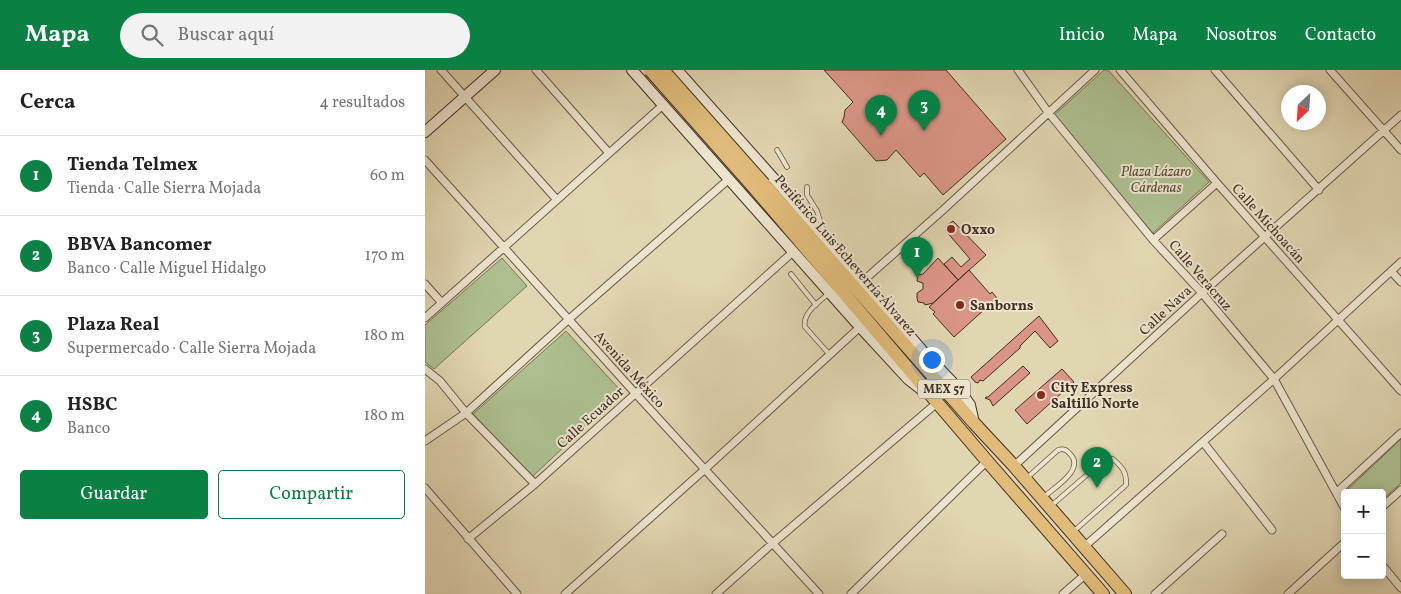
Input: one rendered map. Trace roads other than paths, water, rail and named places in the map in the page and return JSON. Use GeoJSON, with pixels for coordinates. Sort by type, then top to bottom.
{"type":"FeatureCollection","features":[{"type":"Feature","properties":{"kind":"highway","name":"Periférico Luis Echeverría Álvarez"},"geometry":{"type":"LineString","coordinates":[[650,70],[764,183],[935,399],[1103,594]]}},
{"type":"Feature","properties":{"kind":"highway","name":"Periférico Luis Echeverría Álvarez"},"geometry":{"type":"LineString","coordinates":[[663,70],[973,423],[1073,532],[1125,594]]}},
{"type":"Feature","properties":{"kind":"street"},"geometry":{"type":"LineString","coordinates":[[441,70],[557,200]]}},
{"type":"Feature","properties":{"kind":"street"},"geometry":{"type":"LineString","coordinates":[[425,132],[495,70]]}},
{"type":"Feature","properties":{"kind":"street"},"geometry":{"type":"LineString","coordinates":[[536,70],[609,153]]}},
{"type":"Feature","properties":{"kind":"street"},"geometry":{"type":"LineString","coordinates":[[632,70],[860,327],[908,379],[935,399],[716,594]]}},
{"type":"Feature","properties":{"kind":"street"},"geometry":{"type":"LineString","coordinates":[[677,70],[740,140],[764,183],[825,237],[966,399],[970,405],[973,423]]}},
{"type":"Feature","properties":{"kind":"street","name":"Calle Veracruz"},"geometry":{"type":"LineString","coordinates":[[1018,70],[1048,112],[1153,240],[1202,293],[1274,379],[1341,500]]}},
{"type":"Feature","properties":{"kind":"street"},"geometry":{"type":"LineString","coordinates":[[863,281],[1095,70]]}},
{"type":"Feature","properties":{"kind":"street","name":"Calle Michoacán"},"geometry":{"type":"LineString","coordinates":[[1120,70],[1265,238],[1401,391]]}},
{"type":"Feature","properties":{"kind":"street"},"geometry":{"type":"LineString","coordinates":[[1215,70],[1319,190]]}},
{"type":"Feature","properties":{"kind":"street"},"geometry":{"type":"LineString","coordinates":[[1330,70],[1401,150]]}},
{"type":"Feature","properties":{"kind":"street"},"geometry":{"type":"LineString","coordinates":[[425,318],[677,92],[682,91],[722,131],[732,138],[740,140]]}},
{"type":"Feature","properties":{"kind":"street"},"geometry":{"type":"LineString","coordinates":[[663,105],[676,111],[737,178],[742,181],[764,183]]}},
{"type":"Feature","properties":{"kind":"street","name":"Calle Nava"},"geometry":{"type":"LineString","coordinates":[[1014,466],[1202,293],[1401,115]]}},
{"type":"Feature","properties":{"kind":"street","name":"Avenida México"},"geometry":{"type":"LineString","coordinates":[[425,160],[635,394],[819,594]]}},
{"type":"Feature","properties":{"kind":"street"},"geometry":{"type":"LineString","coordinates":[[425,441],[466,413],[729,178]]}},
{"type":"Feature","properties":{"kind":"street"},"geometry":{"type":"LineString","coordinates":[[1153,240],[1217,183]]}},
{"type":"Feature","properties":{"kind":"street","name":"Calle Ecuador"},"geometry":{"type":"LineString","coordinates":[[468,539],[535,484],[794,252]]}},
{"type":"Feature","properties":{"kind":"street"},"geometry":{"type":"LineString","coordinates":[[1085,546],[1274,379],[1401,262]]}},
{"type":"Feature","properties":{"kind":"street"},"geometry":{"type":"LineString","coordinates":[[1391,271],[1401,282]]}},
{"type":"Feature","properties":{"kind":"street"},"geometry":{"type":"LineString","coordinates":[[425,284],[442,303]]}},
{"type":"Feature","properties":{"kind":"street"},"geometry":{"type":"LineString","coordinates":[[565,594],[860,327]]}},
{"type":"Feature","properties":{"kind":"street"},"geometry":{"type":"LineString","coordinates":[[425,369],[440,382],[466,413],[535,484]]}},
{"type":"Feature","properties":{"kind":"street"},"geometry":{"type":"LineString","coordinates":[[1337,492],[1401,433]]}},
{"type":"Feature","properties":{"kind":"street"},"geometry":{"type":"LineString","coordinates":[[1203,442],[1272,530]]}},
{"type":"Feature","properties":{"kind":"street"},"geometry":{"type":"LineString","coordinates":[[851,594],[987,460]]}},
{"type":"Feature","properties":{"kind":"street"},"geometry":{"type":"LineString","coordinates":[[425,488],[517,594]]}},
{"type":"Feature","properties":{"kind":"street"},"geometry":{"type":"LineString","coordinates":[[1386,503],[1401,490]]}},
{"type":"Feature","properties":{"kind":"street"},"geometry":{"type":"LineString","coordinates":[[1155,594],[1222,534]]}},
{"type":"Feature","properties":{"kind":"street"},"geometry":{"type":"LineString","coordinates":[[1288,594],[1341,546]]}},
{"type":"Feature","properties":{"kind":"street"},"geometry":{"type":"LineString","coordinates":[[1386,570],[1401,588]]}},
{"type":"Feature","properties":{"kind":"street"},"geometry":{"type":"LineString","coordinates":[[1063,594],[1086,574]]}},
{"type":"Feature","properties":{"kind":"street"},"geometry":{"type":"LineString","coordinates":[[1110,575],[1132,594]]}},
{"type":"Feature","properties":{"kind":"lane"},"geometry":{"type":"LineString","coordinates":[[777,150],[787,167]]}},
{"type":"Feature","properties":{"kind":"lane"},"geometry":{"type":"LineString","coordinates":[[807,187],[807,195],[817,211],[825,237]]}},
{"type":"Feature","properties":{"kind":"lane"},"geometry":{"type":"LineString","coordinates":[[791,274],[816,305]]}},
{"type":"Feature","properties":{"kind":"lane"},"geometry":{"type":"LineString","coordinates":[[829,292],[805,319],[805,327],[830,355]]}},
{"type":"Feature","properties":{"kind":"lane"},"geometry":{"type":"LineString","coordinates":[[1026,479],[1058,450],[1067,450],[1075,459],[1073,471],[1046,503]]}},
{"type":"Feature","properties":{"kind":"lane"},"geometry":{"type":"LineString","coordinates":[[1046,503],[1103,461],[1113,459],[1123,468],[1127,477],[1126,485],[1073,532]]}},
{"type":"Feature","properties":{"kind":"place","name":"Plaza Real"},"geometry":{"type":"Point","coordinates":[924,131]}},
{"type":"Feature","properties":{"kind":"place","name":"HSBC"},"geometry":{"type":"Point","coordinates":[881,136]}},
{"type":"Feature","properties":{"kind":"place","name":"Oxxo"},"geometry":{"type":"Point","coordinates":[951,229]}},
{"type":"Feature","properties":{"kind":"place","name":"Tienda Telmex"},"geometry":{"type":"Point","coordinates":[917,278]}},
{"type":"Feature","properties":{"kind":"place","name":"Sanborns"},"geometry":{"type":"Point","coordinates":[960,305]}},
{"type":"Feature","properties":{"kind":"place","name":"City Express Saltillo Norte"},"geometry":{"type":"Point","coordinates":[1041,395]}},
{"type":"Feature","properties":{"kind":"place","name":"BBVA Bancomer"},"geometry":{"type":"Point","coordinates":[1097,488]}},
{"type":"Feature","properties":{"kind":"park label","name":"Plaza Lázaro Cárdenas"},"geometry":{"type":"Point","coordinates":[1156,179]}}]}
